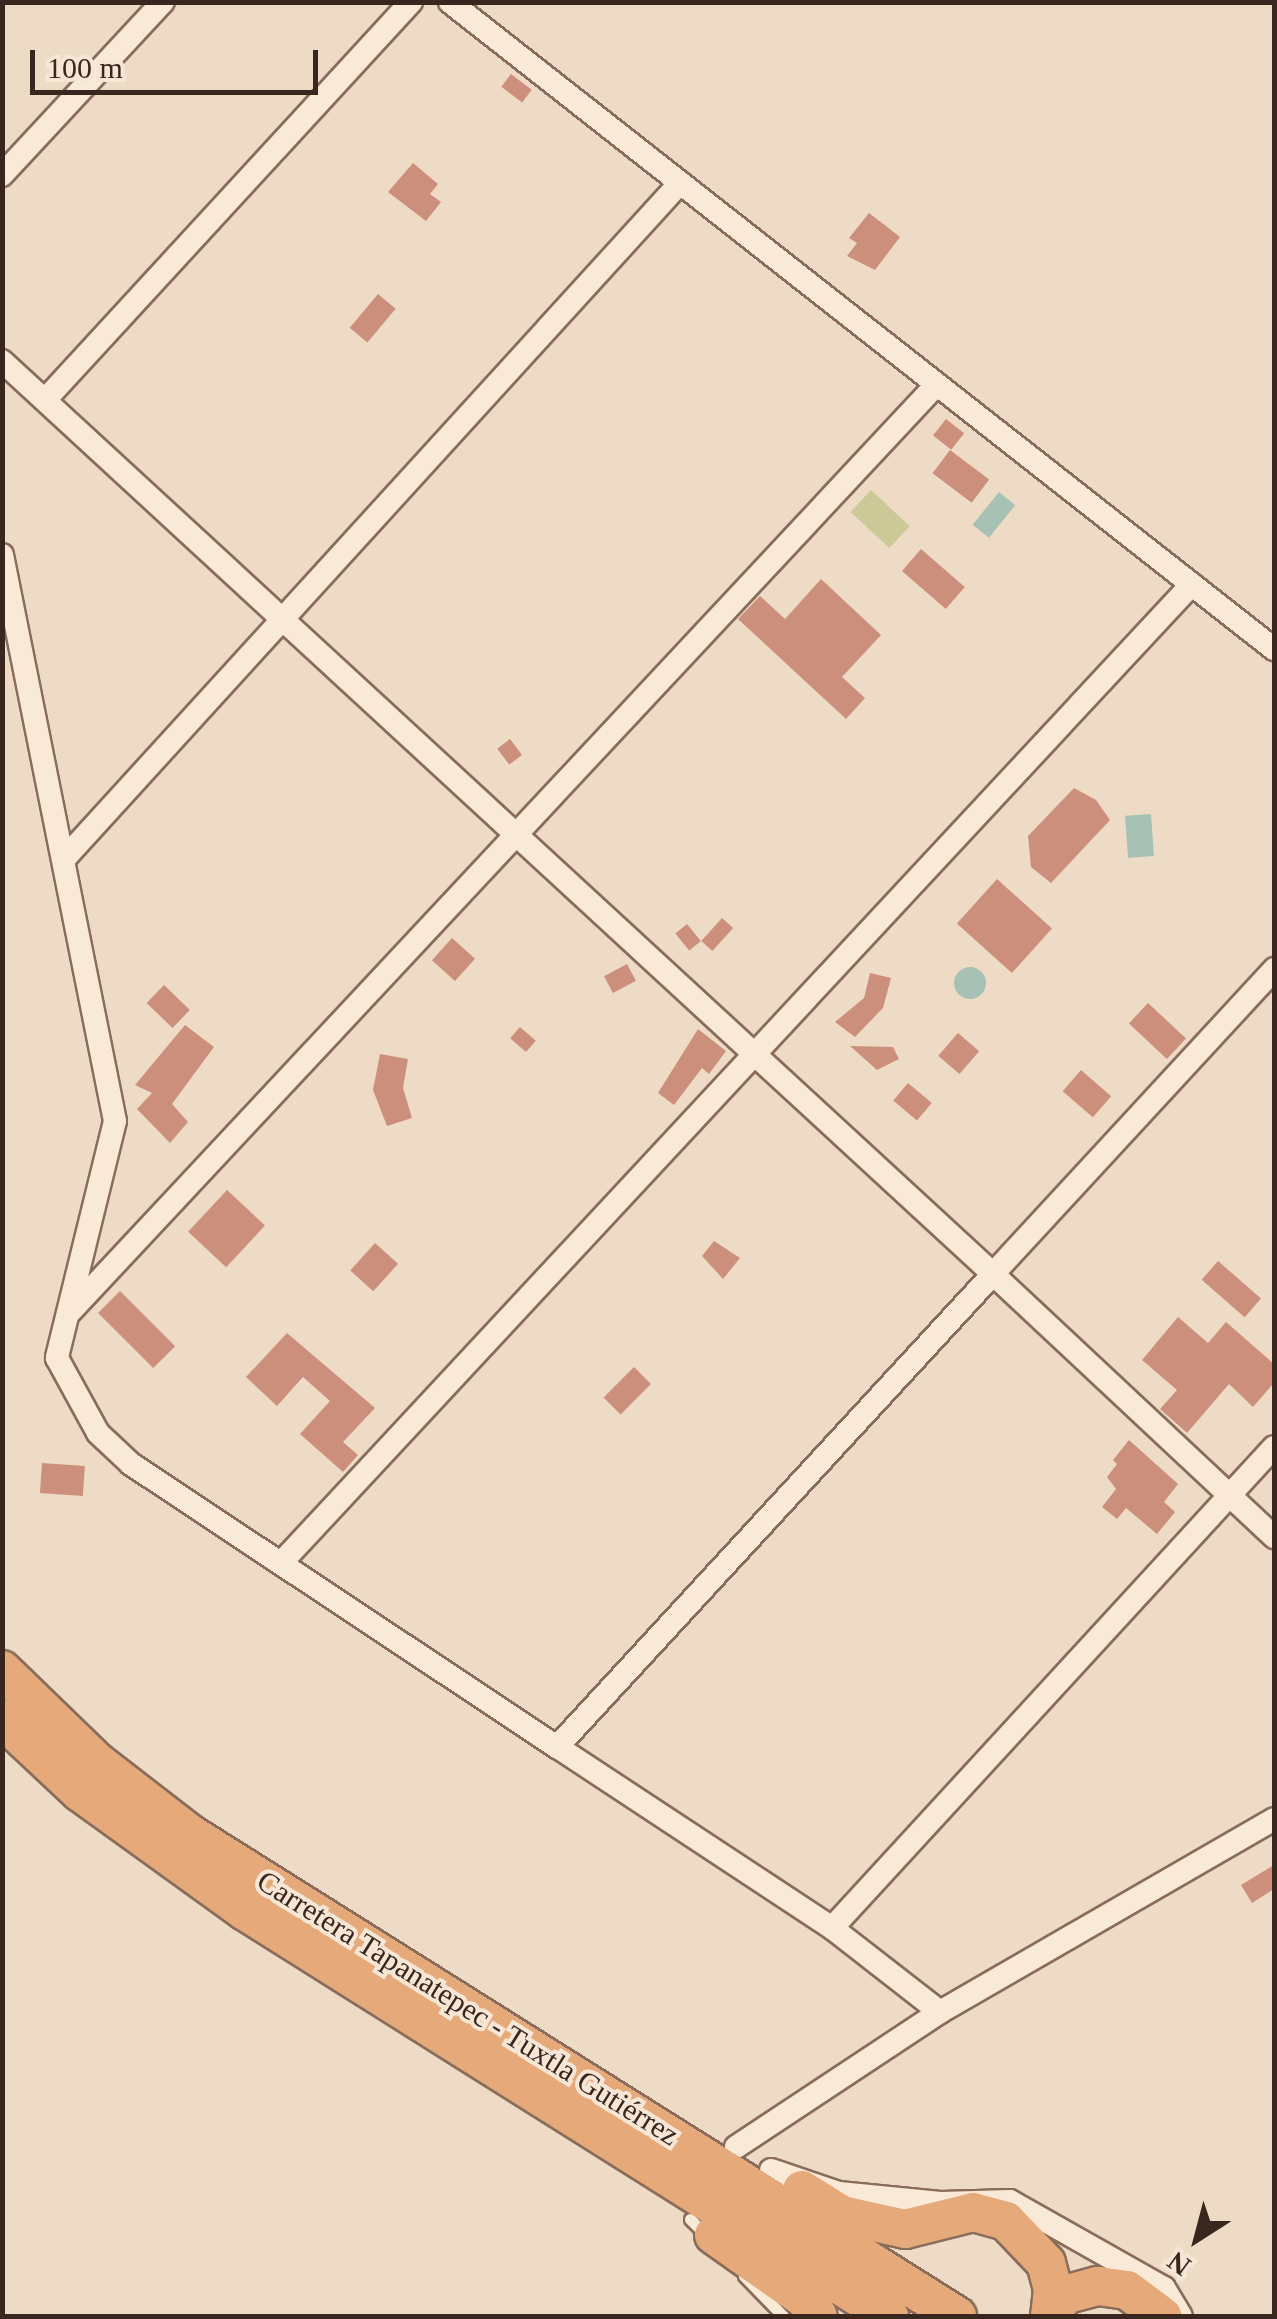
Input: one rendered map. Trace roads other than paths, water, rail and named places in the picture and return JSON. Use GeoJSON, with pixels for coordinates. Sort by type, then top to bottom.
{"type":"FeatureCollection","features":[{"type":"Feature","properties":{"kind":"highway","name":"Carretera Tapanatepec - Tuxtla Gutiérrez"},"geometry":{"type":"LineString","coordinates":[[2,1670],[97,1762],[190,1834],[957,2316]]}},
{"type":"Feature","properties":{"kind":"highway","name":"Carretera Tapanatepec - Tuxtla Gutiérrez"},"geometry":{"type":"LineString","coordinates":[[2,1719],[80,1792],[215,1890],[889,2316]]}},
{"type":"Feature","properties":{"kind":"highway"},"geometry":{"type":"LineString","coordinates":[[435,2031],[472,2074],[805,2298],[818,2316]]}},
{"type":"Feature","properties":{"kind":"highway"},"geometry":{"type":"LineString","coordinates":[[553,2062],[652,2094],[842,2215],[905,2229],[974,2212],[1006,2220],[1046,2263],[1053,2289],[1050,2316]]}},
{"type":"Feature","properties":{"kind":"highway"},"geometry":{"type":"LineString","coordinates":[[1050,2316],[1064,2295],[1098,2286],[1127,2290],[1162,2316]]}},
{"type":"Feature","properties":{"kind":"street"},"geometry":{"type":"LineString","coordinates":[[2,175],[163,2]]}},
{"type":"Feature","properties":{"kind":"street"},"geometry":{"type":"LineString","coordinates":[[45,400],[411,2]]}},
{"type":"Feature","properties":{"kind":"street"},"geometry":{"type":"LineString","coordinates":[[450,2],[1274,649]]}},
{"type":"Feature","properties":{"kind":"street"},"geometry":{"type":"LineString","coordinates":[[64,860],[680,183]]}},
{"type":"Feature","properties":{"kind":"street"},"geometry":{"type":"LineString","coordinates":[[2,360],[1274,1537]]}},
{"type":"Feature","properties":{"kind":"street"},"geometry":{"type":"LineString","coordinates":[[68,1314],[937,384]]}},
{"type":"Feature","properties":{"kind":"street"},"geometry":{"type":"LineString","coordinates":[[2,554],[115,1122],[57,1358],[98,1433],[131,1464],[832,1928],[940,2012]]}},
{"type":"Feature","properties":{"kind":"street"},"geometry":{"type":"LineString","coordinates":[[281,1564],[1192,584]]}},
{"type":"Feature","properties":{"kind":"street"},"geometry":{"type":"LineString","coordinates":[[557,1747],[1274,969]]}},
{"type":"Feature","properties":{"kind":"street"},"geometry":{"type":"LineString","coordinates":[[832,1928],[1274,1447]]}},
{"type":"Feature","properties":{"kind":"street"},"geometry":{"type":"LineString","coordinates":[[736,2147],[940,2012],[1274,1819]]}},
{"type":"Feature","properties":{"kind":"street"},"geometry":{"type":"LineString","coordinates":[[771,2170],[839,2193],[942,2203],[1010,2201],[1164,2288],[1181,2316]]}},
{"type":"Feature","properties":{"kind":"lane"},"geometry":{"type":"LineString","coordinates":[[690,2218],[783,2316]]}}]}
